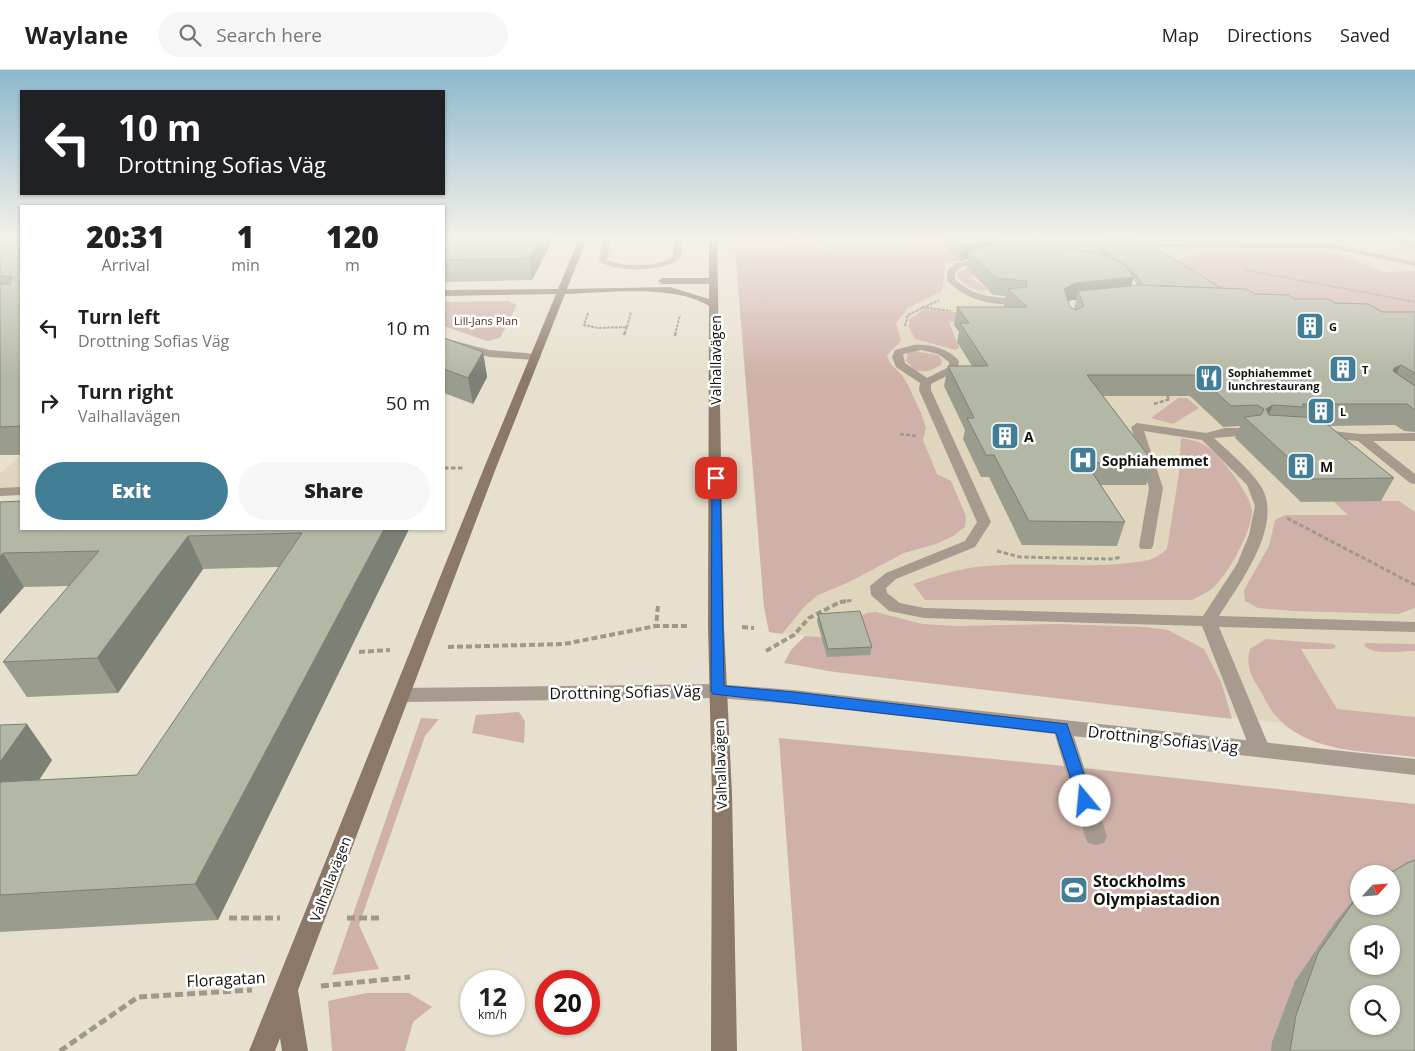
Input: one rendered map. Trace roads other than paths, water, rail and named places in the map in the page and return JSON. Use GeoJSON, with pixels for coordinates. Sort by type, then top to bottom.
{"type":"FeatureCollection","features":[{"type":"Feature","properties":{"kind":"main road","name":"Valhallavägen"},"geometry":{"type":"LineString","coordinates":[[262,1051],[564,285]]}},
{"type":"Feature","properties":{"kind":"main road","name":"Valhallavägen"},"geometry":{"type":"LineString","coordinates":[[714,285],[724,1051]]}},
{"type":"Feature","properties":{"kind":"main road"},"geometry":{"type":"LineString","coordinates":[[445,293],[676,290],[700,297],[715,306]]}},
{"type":"Feature","properties":{"kind":"main road","name":"Valhallavägen"},"geometry":{"type":"LineString","coordinates":[[286,989],[295,1051]]}},
{"type":"Feature","properties":{"kind":"street"},"geometry":{"type":"LineString","coordinates":[[955,285],[960,290],[994,301],[1019,301]]}},
{"type":"Feature","properties":{"kind":"street"},"geometry":{"type":"LineString","coordinates":[[445,341],[484,354],[501,357],[536,357]]}},
{"type":"Feature","properties":{"kind":"street"},"geometry":{"type":"LineString","coordinates":[[923,347],[938,350],[954,361],[954,368],[926,382],[900,365],[897,357],[899,352],[910,348],[923,347]]}},
{"type":"Feature","properties":{"kind":"street"},"geometry":{"type":"LineString","coordinates":[[926,382],[925,390],[984,522],[970,544],[891,576],[878,586],[879,595],[895,606],[924,613],[1415,627]]}},
{"type":"Feature","properties":{"kind":"street"},"geometry":{"type":"LineString","coordinates":[[1146,546],[1156,488],[1137,427],[1206,437],[1225,432],[1248,432]]}},
{"type":"Feature","properties":{"kind":"street"},"geometry":{"type":"LineString","coordinates":[[1306,433],[1361,438],[1415,437]]}},
{"type":"Feature","properties":{"kind":"street"},"geometry":{"type":"LineString","coordinates":[[1206,437],[1253,484],[1262,506],[1256,535],[1245,564],[1208,620]]}},
{"type":"Feature","properties":{"kind":"street"},"geometry":{"type":"LineString","coordinates":[[1361,438],[1415,480]]}},
{"type":"Feature","properties":{"kind":"street"},"geometry":{"type":"LineString","coordinates":[[0,492],[20,491]]}},
{"type":"Feature","properties":{"kind":"street"},"geometry":{"type":"LineString","coordinates":[[1208,620],[1260,748]]}},
{"type":"Feature","properties":{"kind":"street","name":"Drottning Sofias Väg"},"geometry":{"type":"LineString","coordinates":[[402,695],[718,691],[794,697],[1062,728],[1260,748],[1415,767]]}},
{"type":"Feature","properties":{"kind":"street"},"geometry":{"type":"LineString","coordinates":[[1062,728],[1096,836]]}},
{"type":"Feature","properties":{"kind":"place","name":"G"},"geometry":{"type":"Point","coordinates":[1310,326]}},
{"type":"Feature","properties":{"kind":"place","name":"T"},"geometry":{"type":"Point","coordinates":[1343,369]}},
{"type":"Feature","properties":{"kind":"place","name":"Sophiahemmet lunchrestaurang"},"geometry":{"type":"Point","coordinates":[1209,378]}},
{"type":"Feature","properties":{"kind":"place","name":"L"},"geometry":{"type":"Point","coordinates":[1321,411]}},
{"type":"Feature","properties":{"kind":"place","name":"A"},"geometry":{"type":"Point","coordinates":[1005,436]}},
{"type":"Feature","properties":{"kind":"place","name":"Sophiahemmet"},"geometry":{"type":"Point","coordinates":[1083,460]}},
{"type":"Feature","properties":{"kind":"place","name":"M"},"geometry":{"type":"Point","coordinates":[1301,466]}},
{"type":"Feature","properties":{"kind":"place","name":"Stockholms Olympiastadion"},"geometry":{"type":"Point","coordinates":[1074,890]}},
{"type":"Feature","properties":{"kind":"park label","name":"Lill-Jans Plan"},"geometry":{"type":"Point","coordinates":[486,320]}}]}
